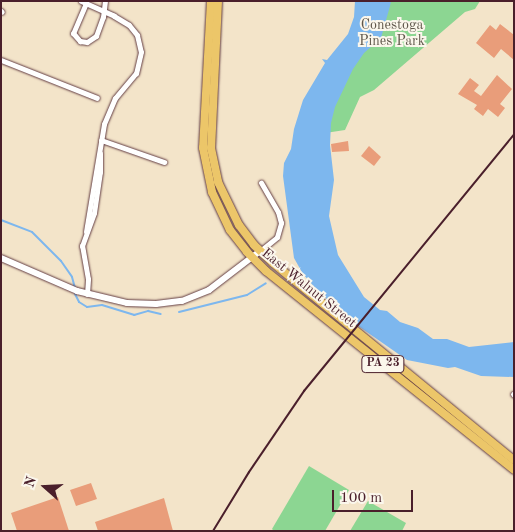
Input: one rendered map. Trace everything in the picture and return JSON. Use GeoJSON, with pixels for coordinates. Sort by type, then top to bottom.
{"type":"FeatureCollection","features":[{"type":"Feature","properties":{"kind":"main road","name":"East Walnut Street"},"geometry":{"type":"LineString","coordinates":[[211,1],[202,130],[205,165],[220,213],[235,238],[252,258],[514,470]]}},
{"type":"Feature","properties":{"kind":"main road","name":"East Walnut Street"},"geometry":{"type":"LineString","coordinates":[[218,1],[210,121],[212,156],[218,182],[229,208],[243,232],[260,251],[349,327],[514,460]]}},
{"type":"Feature","properties":{"kind":"street"},"geometry":{"type":"LineString","coordinates":[[87,294],[88,279],[82,250],[101,140],[111,106],[136,72],[141,52],[133,30],[125,22],[104,11],[83,2],[73,30],[74,36],[80,41],[87,42],[94,39],[104,11],[104,1]]}},
{"type":"Feature","properties":{"kind":"street"},"geometry":{"type":"LineString","coordinates":[[1,60],[97,98]]}},
{"type":"Feature","properties":{"kind":"street"},"geometry":{"type":"LineString","coordinates":[[101,140],[164,162]]}},
{"type":"Feature","properties":{"kind":"street"},"geometry":{"type":"LineString","coordinates":[[1,258],[58,284],[87,294],[137,304],[182,301],[218,284],[277,236],[281,223],[278,212],[261,182]]}},
{"type":"Feature","properties":{"kind":"green space","name":"Conestoga Pines Park"},"geometry":{"type":"Polygon","coordinates":[[[367,1],[480,1],[475,9],[465,12],[374,90],[360,97],[345,130],[312,135],[367,1]]]}},
{"type":"Feature","properties":{"kind":"green space"},"geometry":{"type":"Polygon","coordinates":[[[309,466],[349,490],[325,531],[274,531],[272,529],[309,466]]]}},
{"type":"Feature","properties":{"kind":"green space"},"geometry":{"type":"Polygon","coordinates":[[[368,501],[406,523],[402,531],[350,531],[368,501]]]}},
{"type":"Feature","properties":{"kind":"water"},"geometry":{"type":"Polygon","coordinates":[[[355,1],[391,1],[381,38],[364,53],[353,69],[335,107],[331,123],[330,145],[334,180],[329,216],[338,255],[364,297],[380,310],[387,311],[400,322],[418,328],[433,339],[447,339],[469,347],[514,342],[514,377],[481,376],[455,367],[448,368],[407,360],[351,321],[317,290],[303,274],[294,258],[283,176],[284,163],[291,149],[294,129],[303,100],[325,63],[322,59],[327,60],[348,34],[354,17],[355,1]]]}},
{"type":"Feature","properties":{"kind":"building"},"geometry":{"type":"Polygon","coordinates":[[[500,24],[514,35],[514,60],[501,49],[494,58],[476,43],[490,25],[496,30],[500,24]]]}},
{"type":"Feature","properties":{"kind":"building"},"geometry":{"type":"Polygon","coordinates":[[[497,75],[512,89],[500,104],[505,108],[498,117],[488,109],[483,116],[474,109],[477,105],[458,94],[470,78],[479,85],[474,91],[481,96],[497,75]]]}},
{"type":"Feature","properties":{"kind":"building"},"geometry":{"type":"Polygon","coordinates":[[[348,141],[349,151],[332,152],[331,144],[348,141]]]}},
{"type":"Feature","properties":{"kind":"building"},"geometry":{"type":"Polygon","coordinates":[[[369,146],[381,157],[374,166],[361,156],[369,146]]]}},
{"type":"Feature","properties":{"kind":"building"},"geometry":{"type":"Polygon","coordinates":[[[91,483],[97,499],[76,506],[70,490],[91,483]]]}},
{"type":"Feature","properties":{"kind":"building"},"geometry":{"type":"Polygon","coordinates":[[[58,497],[69,531],[17,531],[11,513],[58,497]]]}},
{"type":"Feature","properties":{"kind":"building"},"geometry":{"type":"Polygon","coordinates":[[[164,498],[173,531],[98,531],[95,522],[164,498]]]}},
{"type":"Feature","properties":{"kind":"waterway"},"geometry":{"type":"LineString","coordinates":[[1,220],[32,232],[61,261],[72,277],[75,288]]}},
{"type":"Feature","properties":{"kind":"waterway"},"geometry":{"type":"LineString","coordinates":[[295,276],[305,274]]}},
{"type":"Feature","properties":{"kind":"waterway"},"geometry":{"type":"LineString","coordinates":[[179,312],[247,295],[266,283]]}},
{"type":"Feature","properties":{"kind":"waterway"},"geometry":{"type":"LineString","coordinates":[[75,294],[79,302],[87,307],[102,305],[134,315],[148,311],[161,314]]}},
{"type":"Feature","properties":{"kind":"railway"},"geometry":{"type":"LineString","coordinates":[[213,531],[249,472],[304,391],[514,134]]}}]}
